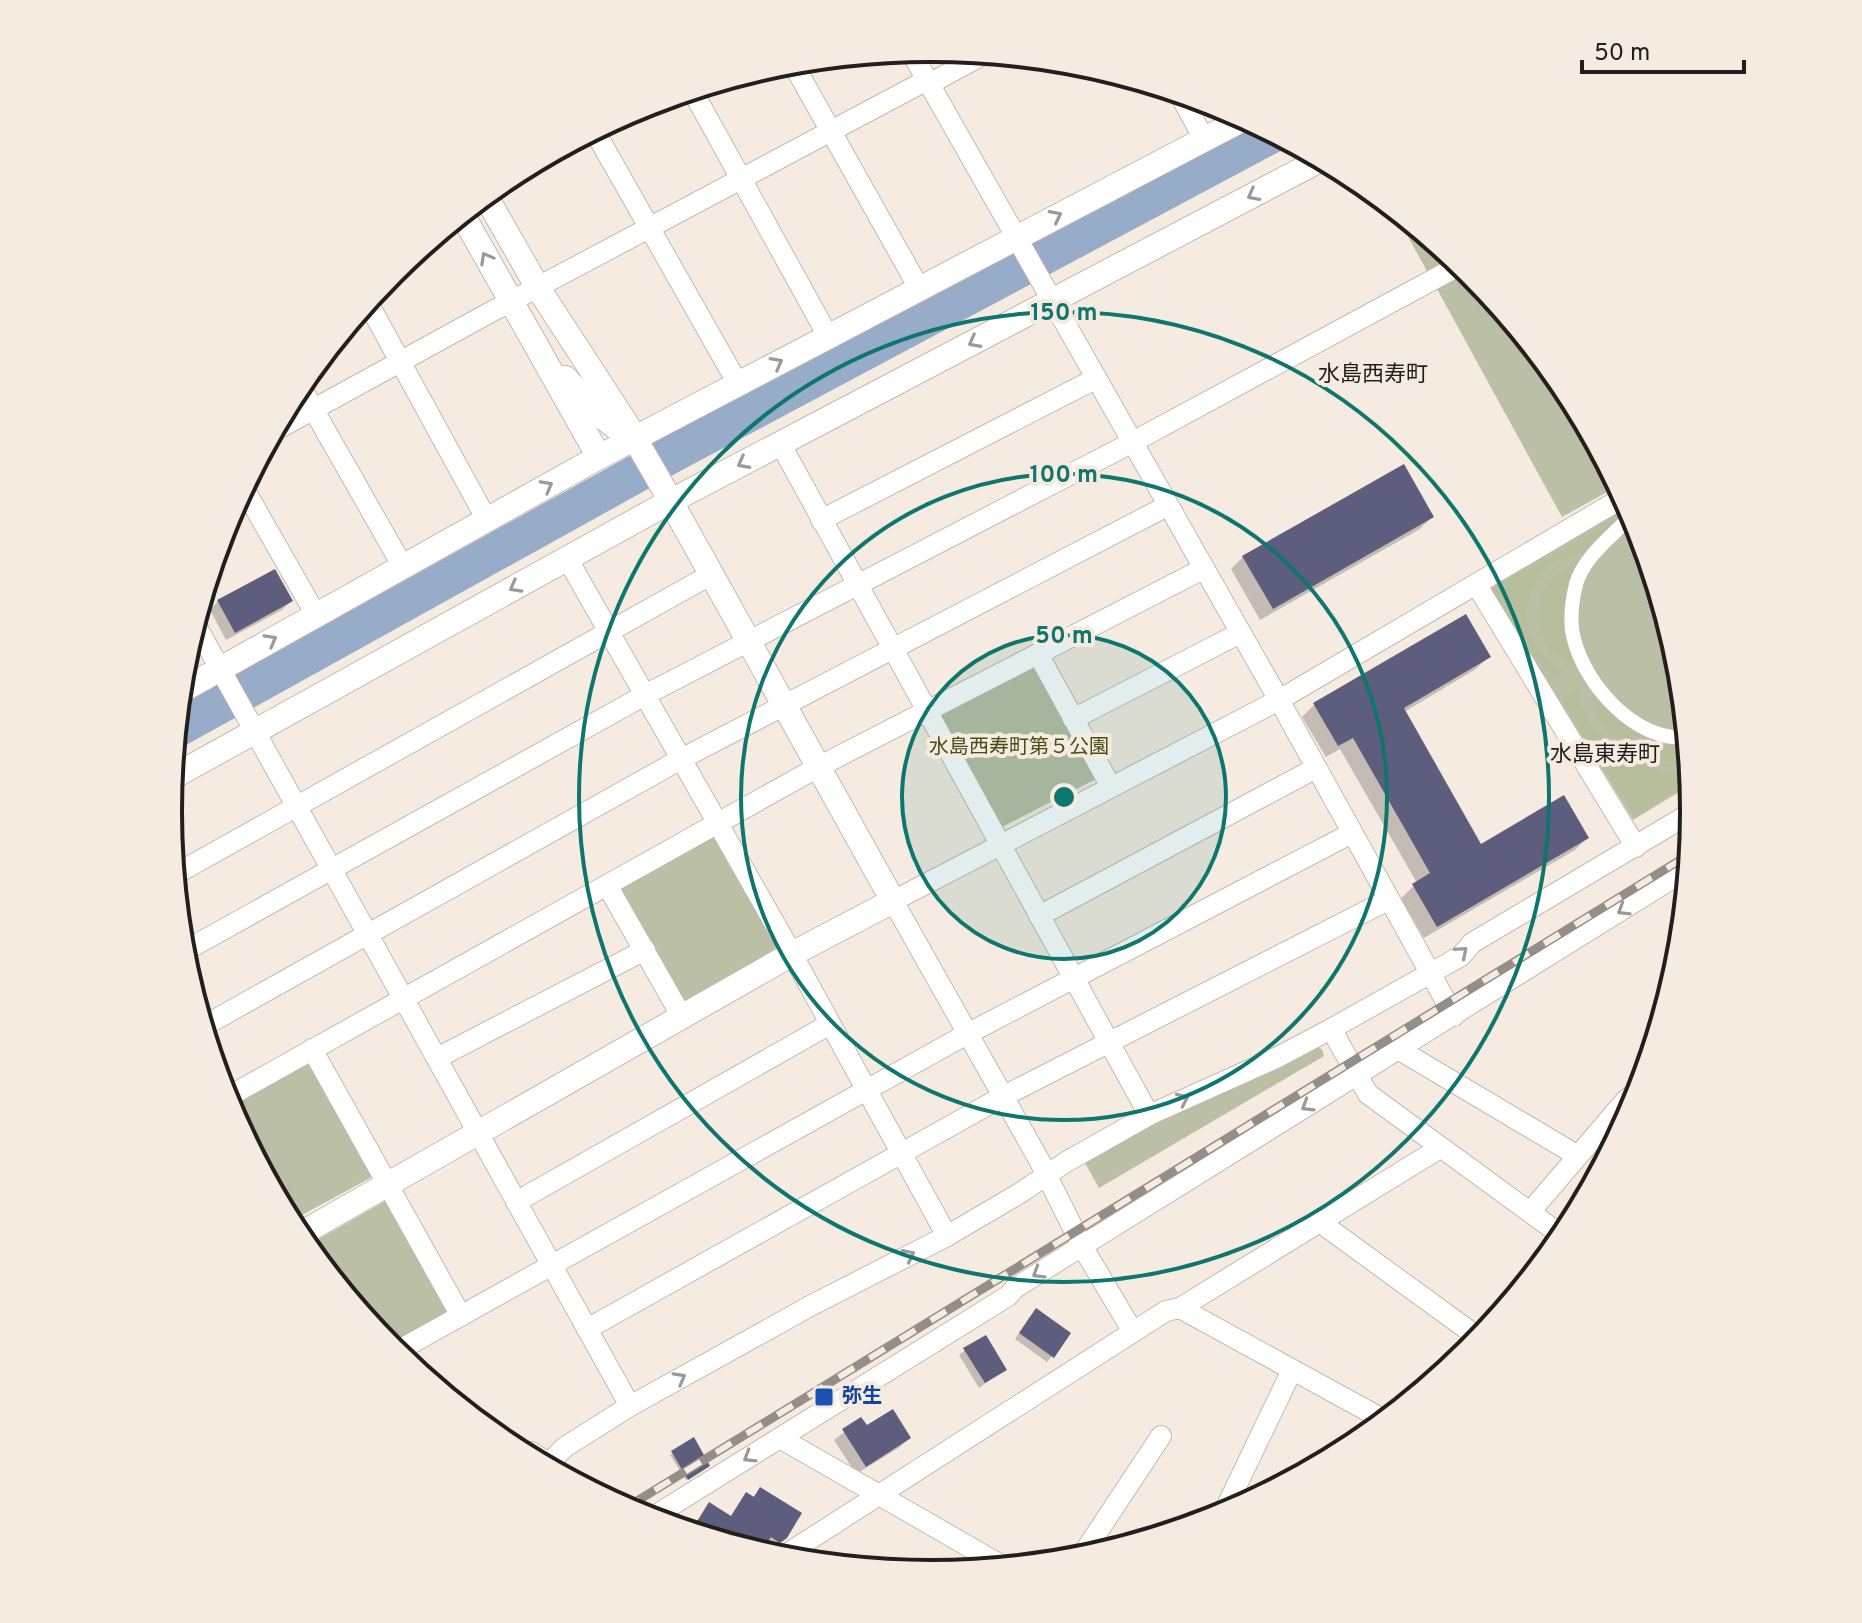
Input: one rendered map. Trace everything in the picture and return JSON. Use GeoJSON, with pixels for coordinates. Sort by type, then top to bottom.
{"type":"FeatureCollection","features":[{"type":"Feature","properties":{"kind":"street"},"geometry":{"type":"LineString","coordinates":[[917,63],[1279,700],[1454,1016]]}},
{"type":"Feature","properties":{"kind":"street"},"geometry":{"type":"LineString","coordinates":[[292,421],[511,301],[965,63]]}},
{"type":"Feature","properties":{"kind":"street"},"geometry":{"type":"LineString","coordinates":[[799,74],[919,288]]}},
{"type":"Feature","properties":{"kind":"street"},"geometry":{"type":"LineString","coordinates":[[697,100],[828,336]]}},
{"type":"Feature","properties":{"kind":"street"},"geometry":{"type":"LineString","coordinates":[[1187,107],[1204,139]]}},
{"type":"Feature","properties":{"kind":"street"},"geometry":{"type":"LineString","coordinates":[[192,688],[226,679],[316,615],[599,457],[640,447],[738,384],[919,288],[1020,244],[1231,125]]}},
{"type":"Feature","properties":{"kind":"street"},"geometry":{"type":"LineString","coordinates":[[599,139],[738,384]]}},
{"type":"Feature","properties":{"kind":"street"},"geometry":{"type":"LineString","coordinates":[[183,770],[251,721],[567,558],[665,491],[780,443],[1049,295],[1310,165]]}},
{"type":"Feature","properties":{"kind":"street"},"geometry":{"type":"LineString","coordinates":[[491,205],[538,288],[640,447],[1047,1175],[1082,1246],[1133,1332]]}},
{"type":"Feature","properties":{"kind":"street"},"geometry":{"type":"LineString","coordinates":[[467,223],[599,457]]}},
{"type":"Feature","properties":{"kind":"street"},"geometry":{"type":"LineString","coordinates":[[194,946],[645,695],[1131,443],[1449,271]]}},
{"type":"Feature","properties":{"kind":"street"},"geometry":{"type":"LineString","coordinates":[[373,311],[487,520]]}},
{"type":"Feature","properties":{"kind":"street"},"geometry":{"type":"LineString","coordinates":[[539,350],[605,419],[640,447]]}},
{"type":"Feature","properties":{"kind":"street"},"geometry":{"type":"LineString","coordinates":[[821,520],[1095,379]]}},
{"type":"Feature","properties":{"kind":"street"},"geometry":{"type":"LineString","coordinates":[[306,398],[403,567]]}},
{"type":"Feature","properties":{"kind":"street"},"geometry":{"type":"LineString","coordinates":[[780,443],[1149,1115]]}},
{"type":"Feature","properties":{"kind":"street"},"geometry":{"type":"LineString","coordinates":[[250,500],[316,615]]}},
{"type":"Feature","properties":{"kind":"street"},"geometry":{"type":"LineString","coordinates":[[212,1021],[681,759],[1167,506]]}},
{"type":"Feature","properties":{"kind":"street"},"geometry":{"type":"LineString","coordinates":[[309,1229],[792,954],[1279,700],[1476,584],[1617,512]]}},
{"type":"Feature","properties":{"kind":"street"},"geometry":{"type":"LineString","coordinates":[[1620,518],[1584,566],[1577,583],[1572,611],[1573,637],[1589,673],[1613,705],[1637,726],[1662,736],[1676,737]]}},
{"type":"Feature","properties":{"kind":"street"},"geometry":{"type":"LineString","coordinates":[[567,558],[792,954],[947,1236]]}},
{"type":"Feature","properties":{"kind":"street"},"geometry":{"type":"LineString","coordinates":[[237,1092],[820,766],[1203,569]]}},
{"type":"Feature","properties":{"kind":"street"},"geometry":{"type":"LineString","coordinates":[[184,869],[712,574]]}},
{"type":"Feature","properties":{"kind":"street"},"geometry":{"type":"LineString","coordinates":[[1476,584],[1636,847]]}},
{"type":"Feature","properties":{"kind":"street"},"geometry":{"type":"LineString","coordinates":[[1073,719],[1240,633]]}},
{"type":"Feature","properties":{"kind":"street"},"geometry":{"type":"LineString","coordinates":[[203,637],[630,1406]]}},
{"type":"Feature","properties":{"kind":"street"},"geometry":{"type":"LineString","coordinates":[[1038,654],[1111,787]]}},
{"type":"Feature","properties":{"kind":"street"},"geometry":{"type":"LineString","coordinates":[[1039,916],[1316,768]]}},
{"type":"Feature","properties":{"kind":"street"},"geometry":{"type":"LineString","coordinates":[[553,1459],[565,1447],[630,1406],[812,1305],[947,1236],[1149,1115],[1276,1058],[1461,956],[1472,943],[1680,820]]}},
{"type":"Feature","properties":{"kind":"street"},"geometry":{"type":"LineString","coordinates":[[406,1346],[967,1034],[1352,833]]}},
{"type":"Feature","properties":{"kind":"street"},"geometry":{"type":"LineString","coordinates":[[663,1511],[1678,875]]}},
{"type":"Feature","properties":{"kind":"street"},"geometry":{"type":"LineString","coordinates":[[607,885],[682,1017]]}},
{"type":"Feature","properties":{"kind":"street"},"geometry":{"type":"LineString","coordinates":[[587,1329],[1002,1097],[1388,900]]}},
{"type":"Feature","properties":{"kind":"street"},"geometry":{"type":"LineString","coordinates":[[437,1058],[645,950]]}},
{"type":"Feature","properties":{"kind":"street"},"geometry":{"type":"LineString","coordinates":[[516,1202],[830,1024]]}},
{"type":"Feature","properties":{"kind":"street"},"geometry":{"type":"LineString","coordinates":[[1331,1029],[1368,1094],[1553,1229]]}},
{"type":"Feature","properties":{"kind":"street"},"geometry":{"type":"LineString","coordinates":[[312,1049],[461,1316]]}},
{"type":"Feature","properties":{"kind":"street"},"geometry":{"type":"LineString","coordinates":[[1398,1049],[1578,1156]]}},
{"type":"Feature","properties":{"kind":"street"},"geometry":{"type":"LineString","coordinates":[[1530,1212],[1618,1109]]}},
{"type":"Feature","properties":{"kind":"street"},"geometry":{"type":"LineString","coordinates":[[795,1549],[1166,1311],[1180,1308],[1440,1148]]}},
{"type":"Feature","properties":{"kind":"street"},"geometry":{"type":"LineString","coordinates":[[1321,1223],[1470,1332]]}},
{"type":"Feature","properties":{"kind":"street"},"geometry":{"type":"LineString","coordinates":[[1180,1308],[1375,1415]]}},
{"type":"Feature","properties":{"kind":"street"},"geometry":{"type":"LineString","coordinates":[[1230,1498],[1292,1370]]}},
{"type":"Feature","properties":{"kind":"street"},"geometry":{"type":"LineString","coordinates":[[1090,1544],[1161,1436]]}},
{"type":"Feature","properties":{"kind":"street"},"geometry":{"type":"LineString","coordinates":[[780,1438],[989,1558]]}},
{"type":"Feature","properties":{"kind":"green space"},"geometry":{"type":"Polygon","coordinates":[[[1405,232],[1441,263],[1427,271],[1405,232]]]}},
{"type":"Feature","properties":{"kind":"green space"},"geometry":{"type":"Polygon","coordinates":[[[1458,279],[1495,317],[1554,395],[1608,491],[1562,517],[1437,289],[1458,279]]]}},
{"type":"Feature","properties":{"kind":"green space"},"geometry":{"type":"Polygon","coordinates":[[[1618,513],[1641,571],[1666,665],[1674,714],[1680,792],[1633,820],[1490,588],[1618,513]]]}},
{"type":"Feature","properties":{"kind":"green space"},"geometry":{"type":"Polygon","coordinates":[[[1619,518],[1590,549],[1550,566],[1535,584],[1528,607],[1529,630],[1540,650],[1564,672],[1551,680],[1494,588],[1619,518]]]}},
{"type":"Feature","properties":{"kind":"green space"},"geometry":{"type":"Polygon","coordinates":[[[1581,562],[1575,579],[1579,666],[1564,661],[1545,642],[1539,616],[1540,603],[1554,577],[1581,562]]]}},
{"type":"Feature","properties":{"kind":"green space","name":"水島西寿町第５公園"},"geometry":{"type":"Polygon","coordinates":[[[1038,664],[1098,778],[998,829],[937,714],[1038,664]]]}},
{"type":"Feature","properties":{"kind":"green space"},"geometry":{"type":"Polygon","coordinates":[[[1594,688],[1643,733],[1622,738],[1603,728],[1595,712],[1594,688]]]}},
{"type":"Feature","properties":{"kind":"green space"},"geometry":{"type":"Polygon","coordinates":[[[1576,691],[1595,730],[1637,760],[1663,773],[1679,774],[1680,788],[1634,816],[1562,700],[1576,691]]]}},
{"type":"Feature","properties":{"kind":"green space"},"geometry":{"type":"Polygon","coordinates":[[[1654,738],[1677,739],[1679,763],[1655,760],[1654,738]]]}},
{"type":"Feature","properties":{"kind":"green space"},"geometry":{"type":"Polygon","coordinates":[[[716,834],[776,944],[775,950],[682,1003],[618,887],[716,834]]]}},
{"type":"Feature","properties":{"kind":"green space"},"geometry":{"type":"Polygon","coordinates":[[[1316,1047],[1322,1049],[1324,1056],[1099,1188],[1085,1163],[1148,1125],[1316,1047]]]}},
{"type":"Feature","properties":{"kind":"green space"},"geometry":{"type":"Polygon","coordinates":[[[310,1060],[374,1176],[300,1216],[259,1143],[240,1100],[310,1060]]]}},
{"type":"Feature","properties":{"kind":"green space"},"geometry":{"type":"Polygon","coordinates":[[[387,1200],[449,1314],[400,1340],[367,1306],[317,1240],[387,1200]]]}},
{"type":"Feature","properties":{"kind":"building"},"geometry":{"type":"Polygon","coordinates":[[[1404,464],[1434,517],[1273,609],[1242,556],[1404,464]]]}},
{"type":"Feature","properties":{"kind":"building"},"geometry":{"type":"Polygon","coordinates":[[[275,569],[293,601],[235,633],[217,600],[275,569]]]}},
{"type":"Feature","properties":{"kind":"building"},"geometry":{"type":"Polygon","coordinates":[[[1466,614],[1491,657],[1404,708],[1481,844],[1564,795],[1589,838],[1437,927],[1412,884],[1430,873],[1353,738],[1338,746],[1313,703],[1466,614]]]}},
{"type":"Feature","properties":{"kind":"building"},"geometry":{"type":"Polygon","coordinates":[[[1036,1308],[1071,1333],[1054,1358],[1019,1333],[1036,1308]]]}},
{"type":"Feature","properties":{"kind":"building"},"geometry":{"type":"Polygon","coordinates":[[[986,1335],[1007,1370],[985,1383],[963,1348],[986,1335]]]}},
{"type":"Feature","properties":{"kind":"building"},"geometry":{"type":"Polygon","coordinates":[[[893,1409],[911,1438],[866,1467],[842,1429],[861,1417],[867,1425],[893,1409]]]}},
{"type":"Feature","properties":{"kind":"building"},"geometry":{"type":"Polygon","coordinates":[[[694,1437],[710,1466],[688,1480],[671,1451],[694,1437]]]}},
{"type":"Feature","properties":{"kind":"building"},"geometry":{"type":"Polygon","coordinates":[[[760,1487],[802,1513],[787,1538],[780,1543],[771,1537],[767,1543],[696,1523],[709,1502],[731,1516],[746,1492],[754,1497],[760,1487]]]}},
{"type":"Feature","properties":{"kind":"waterway"},"geometry":{"type":"LineString","coordinates":[[187,723],[672,454],[1262,139]]}},
{"type":"Feature","properties":{"kind":"waterway"},"geometry":{"type":"LineString","coordinates":[[662,472],[1277,147]]}},
{"type":"Feature","properties":{"kind":"waterway"},"geometry":{"type":"LineString","coordinates":[[186,738],[652,478]]}},
{"type":"Feature","properties":{"kind":"railway"},"geometry":{"type":"LineString","coordinates":[[637,1501],[1679,861]]}},
{"type":"Feature","properties":{"kind":"place","name":"弥生"},"geometry":{"type":"Point","coordinates":[824,1397]}},
{"type":"Feature","properties":{"kind":"district","name":"水島西寿町"},"geometry":{"type":"Point","coordinates":[1373,375]}},
{"type":"Feature","properties":{"kind":"district","name":"水島東寿町"},"geometry":{"type":"Point","coordinates":[1605,755]}}]}
